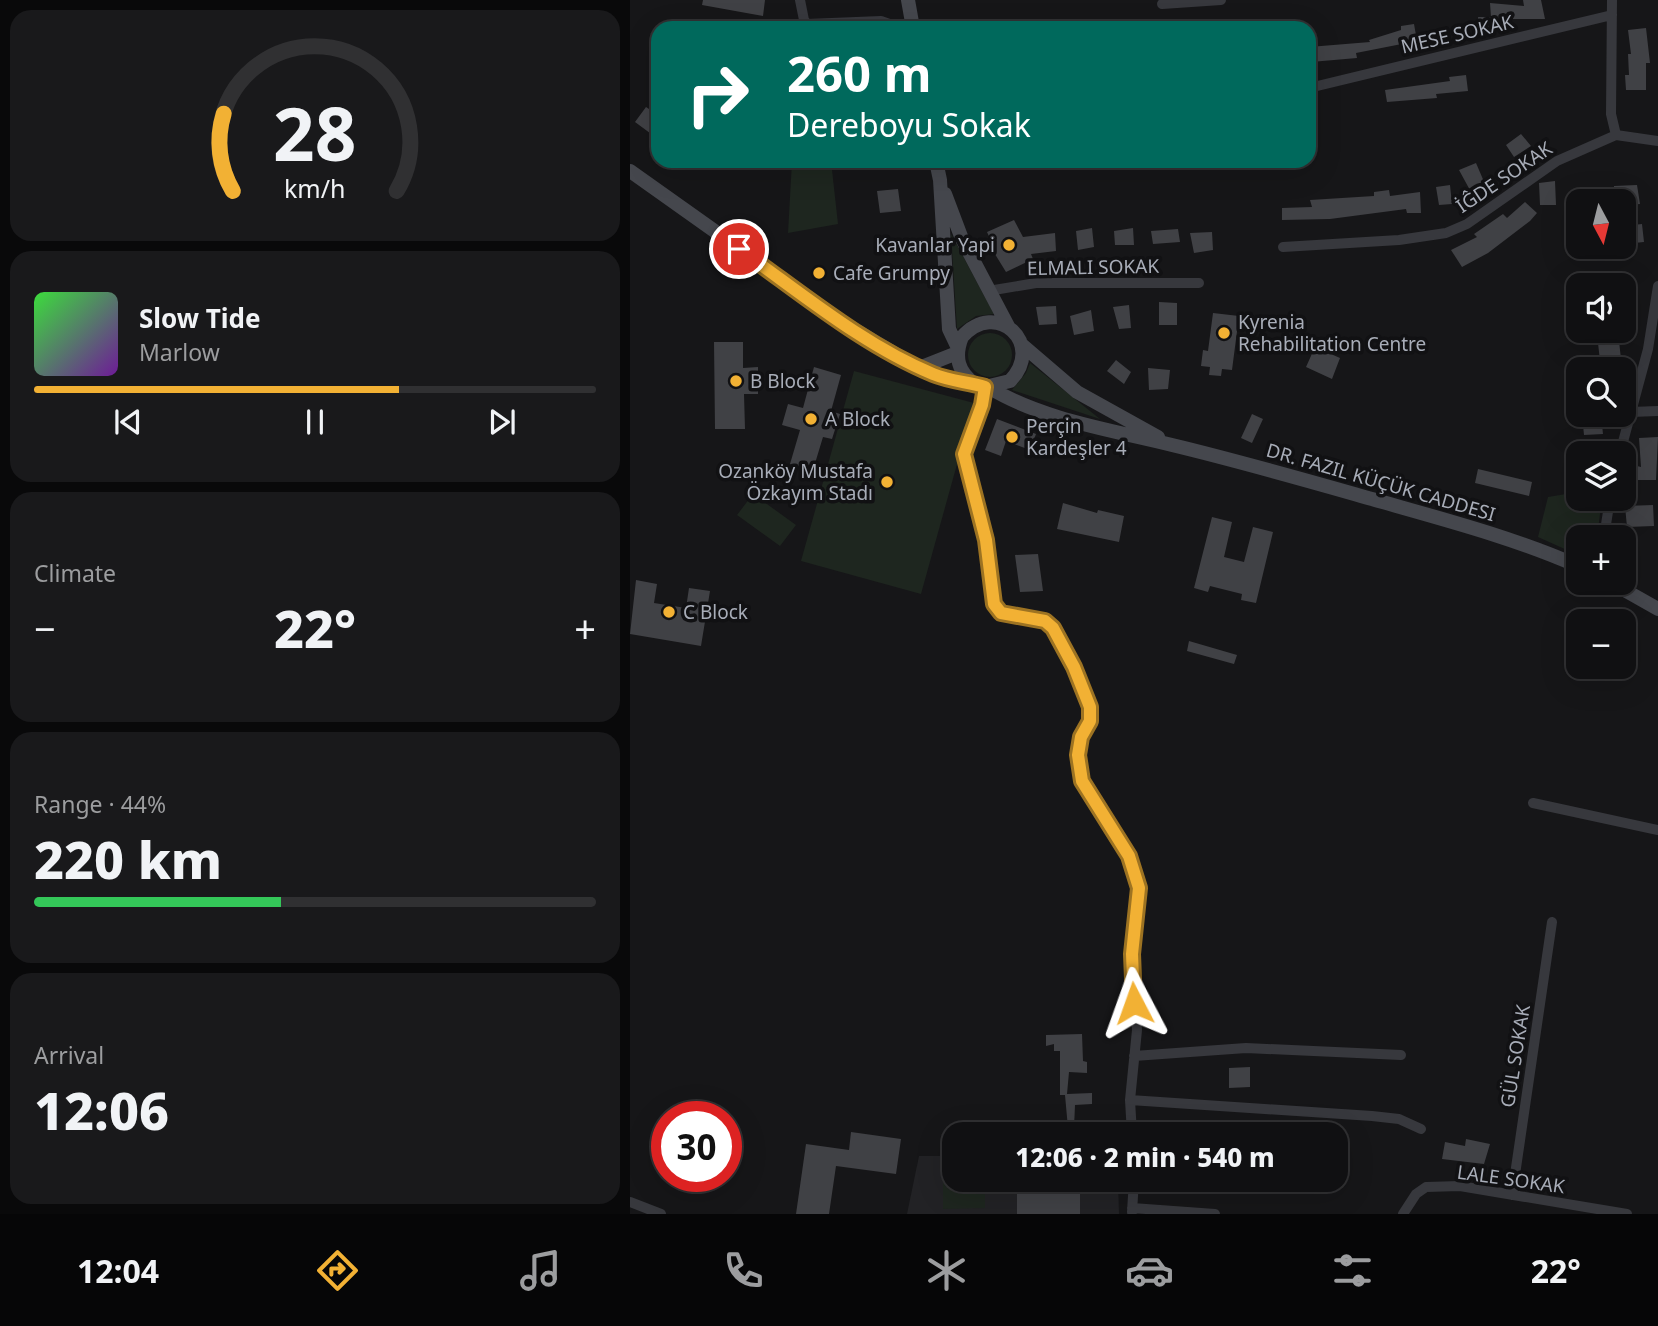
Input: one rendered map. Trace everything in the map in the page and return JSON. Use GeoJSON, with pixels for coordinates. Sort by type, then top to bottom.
{"type":"FeatureCollection","features":[{"type":"Feature","properties":{"kind":"street"},"geometry":{"type":"LineString","coordinates":[[800,0],[806,21]]}},
{"type":"Feature","properties":{"kind":"street"},"geometry":{"type":"LineString","coordinates":[[908,0],[912,21]]}},
{"type":"Feature","properties":{"kind":"street"},"geometry":{"type":"LineString","coordinates":[[1162,4],[1221,0]]}},
{"type":"Feature","properties":{"kind":"street"},"geometry":{"type":"LineString","coordinates":[[1612,0],[1611,114],[1616,135],[1658,141]]}},
{"type":"Feature","properties":{"kind":"street","name":"MESE SOKAK"},"geometry":{"type":"LineString","coordinates":[[1316,86],[1612,15]]}},
{"type":"Feature","properties":{"kind":"street","name":"İĜDE SOKAK"},"geometry":{"type":"LineString","coordinates":[[1283,247],[1399,240],[1447,233],[1467,225],[1557,161],[1616,135]]}},
{"type":"Feature","properties":{"kind":"street"},"geometry":{"type":"LineString","coordinates":[[937,168],[949,329],[958,350],[961,371],[983,386],[1008,398],[1095,426],[1458,523],[1535,547],[1566,561]]}},
{"type":"Feature","properties":{"kind":"street"},"geometry":{"type":"LineString","coordinates":[[630,171],[847,325],[919,368],[958,382],[983,386],[1010,381],[1022,365],[1021,344]]}},
{"type":"Feature","properties":{"kind":"street"},"geometry":{"type":"LineString","coordinates":[[940,180],[962,239],[988,291],[1021,344],[1077,392],[1170,444]]}},
{"type":"Feature","properties":{"kind":"street","name":"ELMALI SOKAK"},"geometry":{"type":"LineString","coordinates":[[988,291],[1035,283],[1199,283]]}},
{"type":"Feature","properties":{"kind":"street"},"geometry":{"type":"LineString","coordinates":[[1636,393],[1648,349],[1658,286]]}},
{"type":"Feature","properties":{"kind":"street"},"geometry":{"type":"LineString","coordinates":[[919,368],[958,350],[962,337],[978,324],[1000,323],[1009,328]]}},
{"type":"Feature","properties":{"kind":"street"},"geometry":{"type":"LineString","coordinates":[[983,386],[982,405],[964,454],[986,540],[994,604],[1001,613],[1045,621],[1053,628],[1074,667],[1090,707],[1090,721],[1081,737],[1078,755],[1082,781],[1129,856],[1139,888],[1132,954],[1136,1030],[1130,1100],[1131,1122]]}},
{"type":"Feature","properties":{"kind":"street"},"geometry":{"type":"LineString","coordinates":[[1636,412],[1658,411]]}},
{"type":"Feature","properties":{"kind":"street"},"geometry":{"type":"LineString","coordinates":[[1633,595],[1658,609]]}},
{"type":"Feature","properties":{"kind":"street"},"geometry":{"type":"LineString","coordinates":[[1533,803],[1658,830]]}},
{"type":"Feature","properties":{"kind":"street","name":"GÜL SOKAK"},"geometry":{"type":"LineString","coordinates":[[1512,1195],[1552,922]]}},
{"type":"Feature","properties":{"kind":"street"},"geometry":{"type":"LineString","coordinates":[[1134,1056],[1246,1048],[1401,1055]]}},
{"type":"Feature","properties":{"kind":"street"},"geometry":{"type":"LineString","coordinates":[[1130,1100],[1373,1116],[1399,1119],[1421,1129]]}},
{"type":"Feature","properties":{"kind":"street","name":"LALE SOKAK"},"geometry":{"type":"LineString","coordinates":[[1403,1214],[1416,1194],[1426,1187],[1460,1186],[1627,1214]]}},
{"type":"Feature","properties":{"kind":"street"},"geometry":{"type":"LineString","coordinates":[[1133,1192],[1132,1211],[1215,1214]]}},
{"type":"Feature","properties":{"kind":"street"},"geometry":{"type":"LineString","coordinates":[[630,1202],[661,1214]]}},
{"type":"Feature","properties":{"kind":"shaded area"},"geometry":{"type":"Polygon","coordinates":[[[792,168],[832,168],[838,224],[788,233],[792,168]]]}},
{"type":"Feature","properties":{"kind":"shaded area"},"geometry":{"type":"Polygon","coordinates":[[[951,234],[994,314],[976,316],[957,329],[951,234]]]}},
{"type":"Feature","properties":{"kind":"shaded area"},"geometry":{"type":"Polygon","coordinates":[[[990,333],[1005,340],[1012,355],[1005,370],[990,377],[975,370],[968,355],[975,340],[990,333]]]}},
{"type":"Feature","properties":{"kind":"shaded area"},"geometry":{"type":"Polygon","coordinates":[[[1030,363],[1100,419],[1012,390],[1026,373],[1030,363]]]}},
{"type":"Feature","properties":{"kind":"shaded area","name":"Ozanköy Mustafa Özkayım Stadı"},"geometry":{"type":"Polygon","coordinates":[[[854,371],[974,403],[921,594],[801,561],[854,371]]]}},
{"type":"Feature","properties":{"kind":"shaded area"},"geometry":{"type":"Polygon","coordinates":[[[753,494],[796,525],[780,546],[737,515],[753,494]]]}},
{"type":"Feature","properties":{"kind":"shaded area"},"geometry":{"type":"Polygon","coordinates":[[[1566,494],[1566,511],[1600,511],[1599,525],[1566,525],[1566,550],[1538,537],[1548,497],[1566,494]]]}},
{"type":"Feature","properties":{"kind":"shaded area"},"geometry":{"type":"Polygon","coordinates":[[[919,1156],[942,1156],[942,1192],[1118,1192],[1119,1214],[907,1214],[919,1156]]]}},
{"type":"Feature","properties":{"kind":"shaded area"},"geometry":{"type":"Polygon","coordinates":[[[943,1192],[985,1192],[985,1208],[943,1209],[943,1192]]]}},
{"type":"Feature","properties":{"kind":"building"},"geometry":{"type":"Polygon","coordinates":[[[703,0],[765,0],[763,16],[702,5],[703,0]]]}},
{"type":"Feature","properties":{"kind":"building"},"geometry":{"type":"Polygon","coordinates":[[[1523,0],[1541,0],[1545,19],[1498,19],[1499,28],[1480,29],[1478,17],[1491,17],[1490,3],[1524,6],[1523,0]]]}},
{"type":"Feature","properties":{"kind":"building"},"geometry":{"type":"Polygon","coordinates":[[[1414,24],[1417,41],[1356,53],[1357,58],[1316,62],[1316,46],[1370,42],[1369,40],[1401,30],[1401,26],[1414,24]]]}},
{"type":"Feature","properties":{"kind":"building"},"geometry":{"type":"Polygon","coordinates":[[[1646,28],[1650,63],[1646,63],[1646,90],[1626,90],[1625,75],[1629,75],[1628,54],[1631,54],[1628,30],[1646,28]]]}},
{"type":"Feature","properties":{"kind":"building"},"geometry":{"type":"Polygon","coordinates":[[[1466,75],[1468,91],[1436,94],[1437,98],[1387,102],[1385,90],[1450,81],[1449,77],[1466,75]]]}},
{"type":"Feature","properties":{"kind":"building"},"geometry":{"type":"Polygon","coordinates":[[[646,107],[651,110],[651,134],[635,122],[646,107]]]}},
{"type":"Feature","properties":{"kind":"building"},"geometry":{"type":"Polygon","coordinates":[[[1521,134],[1531,146],[1514,157],[1506,145],[1521,134]]]}},
{"type":"Feature","properties":{"kind":"building"},"geometry":{"type":"Polygon","coordinates":[[[1476,163],[1485,184],[1471,192],[1459,170],[1476,163]]]}},
{"type":"Feature","properties":{"kind":"building"},"geometry":{"type":"Polygon","coordinates":[[[1555,181],[1556,205],[1540,205],[1539,183],[1555,181]]]}},
{"type":"Feature","properties":{"kind":"building"},"geometry":{"type":"Polygon","coordinates":[[[1450,185],[1452,204],[1439,205],[1436,187],[1450,185]]]}},
{"type":"Feature","properties":{"kind":"building"},"geometry":{"type":"Polygon","coordinates":[[[1637,185],[1640,204],[1636,204],[1636,189],[1614,189],[1614,186],[1637,185]]]}},
{"type":"Feature","properties":{"kind":"building"},"geometry":{"type":"Polygon","coordinates":[[[898,189],[901,211],[880,213],[877,191],[898,189]]]}},
{"type":"Feature","properties":{"kind":"building"},"geometry":{"type":"Polygon","coordinates":[[[1389,190],[1390,196],[1420,192],[1421,213],[1407,213],[1406,209],[1330,219],[1282,220],[1282,208],[1312,207],[1310,200],[1374,196],[1374,192],[1389,190]]]}},
{"type":"Feature","properties":{"kind":"building"},"geometry":{"type":"Polygon","coordinates":[[[1525,202],[1537,213],[1530,221],[1488,253],[1462,267],[1451,250],[1477,237],[1474,234],[1503,214],[1507,218],[1525,202]]]}},
{"type":"Feature","properties":{"kind":"building","name":"Kavanlar Yapi"},"geometry":{"type":"Polygon","coordinates":[[[1014,220],[1023,237],[1055,233],[1056,251],[1031,254],[1033,259],[1006,272],[990,246],[993,245],[987,232],[1014,220]]]}},
{"type":"Feature","properties":{"kind":"building"},"geometry":{"type":"Polygon","coordinates":[[[1642,224],[1644,242],[1636,243],[1636,225],[1642,224]]]}},
{"type":"Feature","properties":{"kind":"building"},"geometry":{"type":"Polygon","coordinates":[[[1092,228],[1094,247],[1078,250],[1076,231],[1092,228]]]}},
{"type":"Feature","properties":{"kind":"building"},"geometry":{"type":"Polygon","coordinates":[[[1133,228],[1134,245],[1115,245],[1114,231],[1133,228]]]}},
{"type":"Feature","properties":{"kind":"building"},"geometry":{"type":"Polygon","coordinates":[[[1178,229],[1180,242],[1153,244],[1151,231],[1178,229]]]}},
{"type":"Feature","properties":{"kind":"building"},"geometry":{"type":"Polygon","coordinates":[[[1212,232],[1213,250],[1194,253],[1190,233],[1212,232]]]}},
{"type":"Feature","properties":{"kind":"building"},"geometry":{"type":"Polygon","coordinates":[[[1159,302],[1177,303],[1177,325],[1159,325],[1159,302]]]}},
{"type":"Feature","properties":{"kind":"building"},"geometry":{"type":"Polygon","coordinates":[[[1129,305],[1131,328],[1119,329],[1113,307],[1129,305]]]}},
{"type":"Feature","properties":{"kind":"building"},"geometry":{"type":"Polygon","coordinates":[[[1056,306],[1057,324],[1039,325],[1036,307],[1056,306]]]}},
{"type":"Feature","properties":{"kind":"building"},"geometry":{"type":"Polygon","coordinates":[[[1091,310],[1094,331],[1074,335],[1070,316],[1091,310]]]}},
{"type":"Feature","properties":{"kind":"building","name":"Kyrenia Rehabilitation Centre"},"geometry":{"type":"Polygon","coordinates":[[[1213,313],[1239,316],[1232,370],[1222,369],[1221,376],[1209,375],[1210,367],[1201,366],[1203,350],[1208,351],[1213,313]]]}},
{"type":"Feature","properties":{"kind":"building","name":"B Block"},"geometry":{"type":"Polygon","coordinates":[[[714,342],[743,342],[743,368],[758,367],[758,394],[744,394],[745,429],[715,429],[714,342]]]}},
{"type":"Feature","properties":{"kind":"building"},"geometry":{"type":"Polygon","coordinates":[[[1598,343],[1619,343],[1621,357],[1600,357],[1598,343]]]}},
{"type":"Feature","properties":{"kind":"building"},"geometry":{"type":"Polygon","coordinates":[[[1315,347],[1340,358],[1332,379],[1306,367],[1315,347]]]}},
{"type":"Feature","properties":{"kind":"building"},"geometry":{"type":"Polygon","coordinates":[[[1116,360],[1131,372],[1124,384],[1107,371],[1116,360]]]}},
{"type":"Feature","properties":{"kind":"building","name":"A Block"},"geometry":{"type":"Polygon","coordinates":[[[814,367],[841,375],[831,411],[840,414],[832,439],[823,437],[813,470],[790,464],[800,430],[782,425],[788,404],[803,408],[814,367]]]}},
{"type":"Feature","properties":{"kind":"building"},"geometry":{"type":"Polygon","coordinates":[[[1148,368],[1170,370],[1168,389],[1149,390],[1148,368]]]}},
{"type":"Feature","properties":{"kind":"building"},"geometry":{"type":"Polygon","coordinates":[[[1252,414],[1263,419],[1252,443],[1241,438],[1252,414]]]}},
{"type":"Feature","properties":{"kind":"building","name":"Perçin Kardeşler 4"},"geometry":{"type":"Polygon","coordinates":[[[997,419],[1036,434],[1030,450],[1006,441],[1001,456],[985,450],[997,419]]]}},
{"type":"Feature","properties":{"kind":"building"},"geometry":{"type":"Polygon","coordinates":[[[1583,427],[1602,427],[1603,434],[1584,435],[1583,427]]]}},
{"type":"Feature","properties":{"kind":"building"},"geometry":{"type":"Polygon","coordinates":[[[1658,437],[1656,480],[1637,480],[1637,466],[1641,467],[1639,438],[1658,437]]]}},
{"type":"Feature","properties":{"kind":"building"},"geometry":{"type":"Polygon","coordinates":[[[1478,469],[1532,482],[1529,496],[1475,483],[1478,469]]]}},
{"type":"Feature","properties":{"kind":"building"},"geometry":{"type":"Polygon","coordinates":[[[1063,503],[1097,513],[1098,510],[1124,516],[1119,542],[1057,529],[1063,503]]]}},
{"type":"Feature","properties":{"kind":"building"},"geometry":{"type":"Polygon","coordinates":[[[1653,505],[1654,526],[1627,525],[1625,511],[1636,511],[1636,506],[1653,505]]]}},
{"type":"Feature","properties":{"kind":"building"},"geometry":{"type":"Polygon","coordinates":[[[1212,517],[1232,522],[1224,557],[1244,562],[1253,527],[1273,532],[1256,603],[1241,600],[1242,594],[1210,586],[1208,592],[1194,588],[1212,517]]]}},
{"type":"Feature","properties":{"kind":"building"},"geometry":{"type":"Polygon","coordinates":[[[1038,554],[1043,591],[1020,592],[1015,555],[1038,554]]]}},
{"type":"Feature","properties":{"kind":"building","name":"C Block"},"geometry":{"type":"Polygon","coordinates":[[[636,580],[657,584],[654,603],[686,608],[689,588],[710,591],[701,646],[630,634],[636,580]]]}},
{"type":"Feature","properties":{"kind":"building"},"geometry":{"type":"Polygon","coordinates":[[[1189,641],[1237,655],[1234,664],[1187,651],[1189,641]]]}},
{"type":"Feature","properties":{"kind":"building"},"geometry":{"type":"Polygon","coordinates":[[[1082,1034],[1083,1061],[1087,1062],[1087,1073],[1069,1072],[1067,1094],[1092,1093],[1092,1104],[1075,1105],[1074,1122],[1067,1122],[1065,1095],[1060,1095],[1060,1051],[1054,1051],[1054,1044],[1046,1046],[1046,1035],[1082,1034]]]}},
{"type":"Feature","properties":{"kind":"building"},"geometry":{"type":"Polygon","coordinates":[[[1250,1067],[1250,1087],[1229,1088],[1229,1068],[1250,1067]]]}},
{"type":"Feature","properties":{"kind":"building"},"geometry":{"type":"Polygon","coordinates":[[[851,1132],[901,1139],[896,1174],[836,1166],[829,1214],[796,1214],[806,1144],[849,1150],[851,1132]]]}},
{"type":"Feature","properties":{"kind":"building"},"geometry":{"type":"Polygon","coordinates":[[[1466,1139],[1490,1144],[1484,1164],[1442,1159],[1445,1142],[1465,1146],[1466,1139]]]}},
{"type":"Feature","properties":{"kind":"building"},"geometry":{"type":"Polygon","coordinates":[[[1080,1193],[1080,1214],[1017,1214],[1017,1194],[1080,1193]]]}},
{"type":"Feature","properties":{"kind":"place","name":"Kavanlar Yapi"},"geometry":{"type":"Point","coordinates":[1009,245]}},
{"type":"Feature","properties":{"kind":"place","name":"Cafe Grumpy"},"geometry":{"type":"Point","coordinates":[819,273]}},
{"type":"Feature","properties":{"kind":"place","name":"Kyrenia Rehabilitation Centre"},"geometry":{"type":"Point","coordinates":[1224,333]}},
{"type":"Feature","properties":{"kind":"place","name":"B Block"},"geometry":{"type":"Point","coordinates":[736,381]}},
{"type":"Feature","properties":{"kind":"place","name":"A Block"},"geometry":{"type":"Point","coordinates":[811,419]}},
{"type":"Feature","properties":{"kind":"place","name":"Perçin Kardeşler 4"},"geometry":{"type":"Point","coordinates":[1012,437]}},
{"type":"Feature","properties":{"kind":"place","name":"Ozanköy Mustafa Özkayım Stadı"},"geometry":{"type":"Point","coordinates":[887,482]}},
{"type":"Feature","properties":{"kind":"place","name":"C Block"},"geometry":{"type":"Point","coordinates":[669,612]}},
{"type":"Feature","properties":{"kind":"route"},"geometry":{"type":"LineString","coordinates":[[739,249],[847,325],[919,368],[958,382],[985,387],[982,405],[964,454],[986,540],[994,604],[1001,613],[1045,621],[1053,628],[1074,667],[1090,707],[1090,721],[1081,737],[1078,755],[1082,781],[1129,856],[1139,888],[1132,954],[1134,1003]]}}]}
